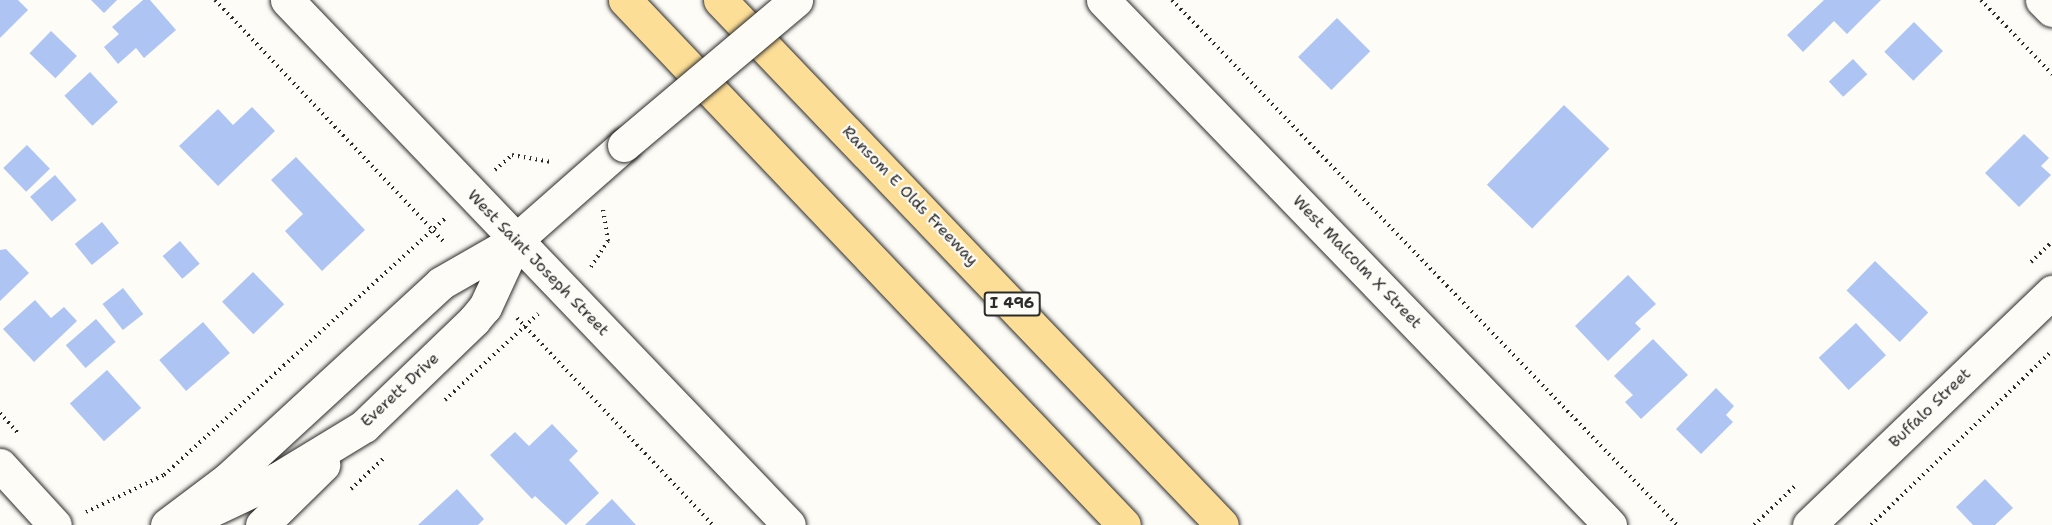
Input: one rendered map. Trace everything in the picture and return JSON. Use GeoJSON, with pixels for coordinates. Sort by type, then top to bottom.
{"type":"FeatureCollection","features":[{"type":"Feature","properties":{"kind":"highway"},"geometry":{"type":"LineString","coordinates":[[625,0],[1124,525]]}},
{"type":"Feature","properties":{"kind":"highway","name":"Ransom E Olds Freeway"},"geometry":{"type":"LineString","coordinates":[[720,0],[802,83],[1222,525]]}},
{"type":"Feature","properties":{"kind":"street","name":"West Saint Joseph Street"},"geometry":{"type":"LineString","coordinates":[[287,0],[789,525]]}},
{"type":"Feature","properties":{"kind":"street","name":"Everett Drive"},"geometry":{"type":"LineString","coordinates":[[167,525],[228,479],[441,283],[516,240],[796,0]]}},
{"type":"Feature","properties":{"kind":"street","name":"West Malcolm X Street"},"geometry":{"type":"LineString","coordinates":[[1103,0],[1610,525]]}},
{"type":"Feature","properties":{"kind":"street"},"geometry":{"type":"LineString","coordinates":[[2042,0],[2052,10]]}},
{"type":"Feature","properties":{"kind":"street","name":"Everett Drive"},"geometry":{"type":"LineString","coordinates":[[175,525],[214,510],[277,478],[364,426],[474,320],[489,299],[516,240]]}},
{"type":"Feature","properties":{"kind":"street","name":"Buffalo Street"},"geometry":{"type":"LineString","coordinates":[[1809,525],[2052,292]]}},
{"type":"Feature","properties":{"kind":"street"},"geometry":{"type":"LineString","coordinates":[[262,525],[364,426]]}},
{"type":"Feature","properties":{"kind":"street"},"geometry":{"type":"LineString","coordinates":[[0,465],[66,520]]}},
{"type":"Feature","properties":{"kind":"path"},"geometry":{"type":"LineString","coordinates":[[1172,0],[1677,525]]}},
{"type":"Feature","properties":{"kind":"path"},"geometry":{"type":"LineString","coordinates":[[1981,0],[2052,74]]}},
{"type":"Feature","properties":{"kind":"path"},"geometry":{"type":"LineString","coordinates":[[66,520],[164,475],[433,231],[470,192],[512,155],[552,162],[561,156]]}},
{"type":"Feature","properties":{"kind":"path"},"geometry":{"type":"LineString","coordinates":[[1871,525],[2052,351]]}},
{"type":"Feature","properties":{"kind":"building"},"geometry":{"type":"Polygon","coordinates":[[[0,0],[18,0],[28,10],[0,38],[0,0]]]}},
{"type":"Feature","properties":{"kind":"building"},"geometry":{"type":"Polygon","coordinates":[[[91,0],[117,0],[104,13],[91,0]]]}},
{"type":"Feature","properties":{"kind":"building"},"geometry":{"type":"Polygon","coordinates":[[[143,0],[150,0],[176,30],[144,58],[136,48],[118,64],[104,47],[119,34],[112,27],[143,0]]]}},
{"type":"Feature","properties":{"kind":"building"},"geometry":{"type":"Polygon","coordinates":[[[1824,0],[1881,0],[1847,34],[1834,21],[1803,52],[1787,35],[1824,0]]]}},
{"type":"Feature","properties":{"kind":"building"},"geometry":{"type":"Polygon","coordinates":[[[1337,18],[1370,51],[1331,90],[1298,57],[1337,18]]]}},
{"type":"Feature","properties":{"kind":"building"},"geometry":{"type":"Polygon","coordinates":[[[1914,22],[1943,51],[1913,81],[1884,52],[1914,22]]]}},
{"type":"Feature","properties":{"kind":"building"},"geometry":{"type":"Polygon","coordinates":[[[51,31],[77,56],[55,78],[29,53],[51,31]]]}},
{"type":"Feature","properties":{"kind":"building"},"geometry":{"type":"Polygon","coordinates":[[[1853,59],[1867,74],[1843,97],[1829,82],[1853,59]]]}},
{"type":"Feature","properties":{"kind":"building"},"geometry":{"type":"Polygon","coordinates":[[[90,72],[118,102],[92,126],[64,96],[90,72]]]}},
{"type":"Feature","properties":{"kind":"building"},"geometry":{"type":"Polygon","coordinates":[[[1564,105],[1609,149],[1532,229],[1487,185],[1564,105]]]}},
{"type":"Feature","properties":{"kind":"building"},"geometry":{"type":"Polygon","coordinates":[[[252,107],[275,131],[218,186],[179,146],[218,109],[233,125],[252,107]]]}},
{"type":"Feature","properties":{"kind":"building"},"geometry":{"type":"Polygon","coordinates":[[[2024,134],[2049,158],[2041,166],[2051,175],[2019,207],[1985,173],[2024,134]]]}},
{"type":"Feature","properties":{"kind":"building"},"geometry":{"type":"Polygon","coordinates":[[[27,145],[50,169],[26,192],[3,168],[27,145]]]}},
{"type":"Feature","properties":{"kind":"building"},"geometry":{"type":"Polygon","coordinates":[[[296,157],[365,230],[322,271],[285,231],[303,214],[271,180],[296,157]]]}},
{"type":"Feature","properties":{"kind":"building"},"geometry":{"type":"Polygon","coordinates":[[[55,175],[77,200],[52,222],[30,197],[55,175]]]}},
{"type":"Feature","properties":{"kind":"building"},"geometry":{"type":"Polygon","coordinates":[[[102,222],[119,243],[92,265],[75,244],[102,222]]]}},
{"type":"Feature","properties":{"kind":"building"},"geometry":{"type":"Polygon","coordinates":[[[180,241],[200,264],[182,279],[163,256],[180,241]]]}},
{"type":"Feature","properties":{"kind":"building"},"geometry":{"type":"Polygon","coordinates":[[[6,249],[29,273],[0,301],[0,250],[6,249]]]}},
{"type":"Feature","properties":{"kind":"building"},"geometry":{"type":"Polygon","coordinates":[[[1875,261],[1928,312],[1900,342],[1847,290],[1875,261]]]}},
{"type":"Feature","properties":{"kind":"building"},"geometry":{"type":"Polygon","coordinates":[[[253,272],[284,304],[253,334],[222,302],[253,272]]]}},
{"type":"Feature","properties":{"kind":"building"},"geometry":{"type":"Polygon","coordinates":[[[1628,275],[1656,304],[1635,323],[1641,329],[1608,361],[1575,326],[1628,275]]]}},
{"type":"Feature","properties":{"kind":"building"},"geometry":{"type":"Polygon","coordinates":[[[123,288],[143,314],[123,330],[103,304],[123,288]]]}},
{"type":"Feature","properties":{"kind":"building"},"geometry":{"type":"Polygon","coordinates":[[[35,300],[51,318],[64,307],[77,321],[34,362],[3,329],[35,300]]]}},
{"type":"Feature","properties":{"kind":"building"},"geometry":{"type":"Polygon","coordinates":[[[96,319],[116,342],[85,368],[66,345],[96,319]]]}},
{"type":"Feature","properties":{"kind":"building"},"geometry":{"type":"Polygon","coordinates":[[[203,322],[230,353],[186,391],[159,360],[203,322]]]}},
{"type":"Feature","properties":{"kind":"building"},"geometry":{"type":"Polygon","coordinates":[[[1856,323],[1886,355],[1849,390],[1819,358],[1856,323]]]}},
{"type":"Feature","properties":{"kind":"building"},"geometry":{"type":"Polygon","coordinates":[[[1653,339],[1688,375],[1641,419],[1625,402],[1633,395],[1614,376],[1653,339]]]}},
{"type":"Feature","properties":{"kind":"building"},"geometry":{"type":"Polygon","coordinates":[[[107,370],[141,408],[104,441],[70,403],[107,370]]]}},
{"type":"Feature","properties":{"kind":"building"},"geometry":{"type":"Polygon","coordinates":[[[1716,388],[1734,406],[1726,415],[1733,422],[1701,454],[1676,429],[1716,388]]]}},
{"type":"Feature","properties":{"kind":"building"},"geometry":{"type":"Polygon","coordinates":[[[552,424],[578,451],[569,460],[599,493],[566,525],[535,496],[532,499],[490,455],[515,432],[529,446],[552,424]]]}},
{"type":"Feature","properties":{"kind":"building"},"geometry":{"type":"Polygon","coordinates":[[[1985,479],[2013,508],[1995,525],[1973,525],[1956,507],[1985,479]]]}},
{"type":"Feature","properties":{"kind":"building"},"geometry":{"type":"Polygon","coordinates":[[[457,489],[484,519],[478,525],[418,525],[457,489]]]}},
{"type":"Feature","properties":{"kind":"building"},"geometry":{"type":"Polygon","coordinates":[[[612,499],[636,525],[585,525],[612,499]]]}}]}
